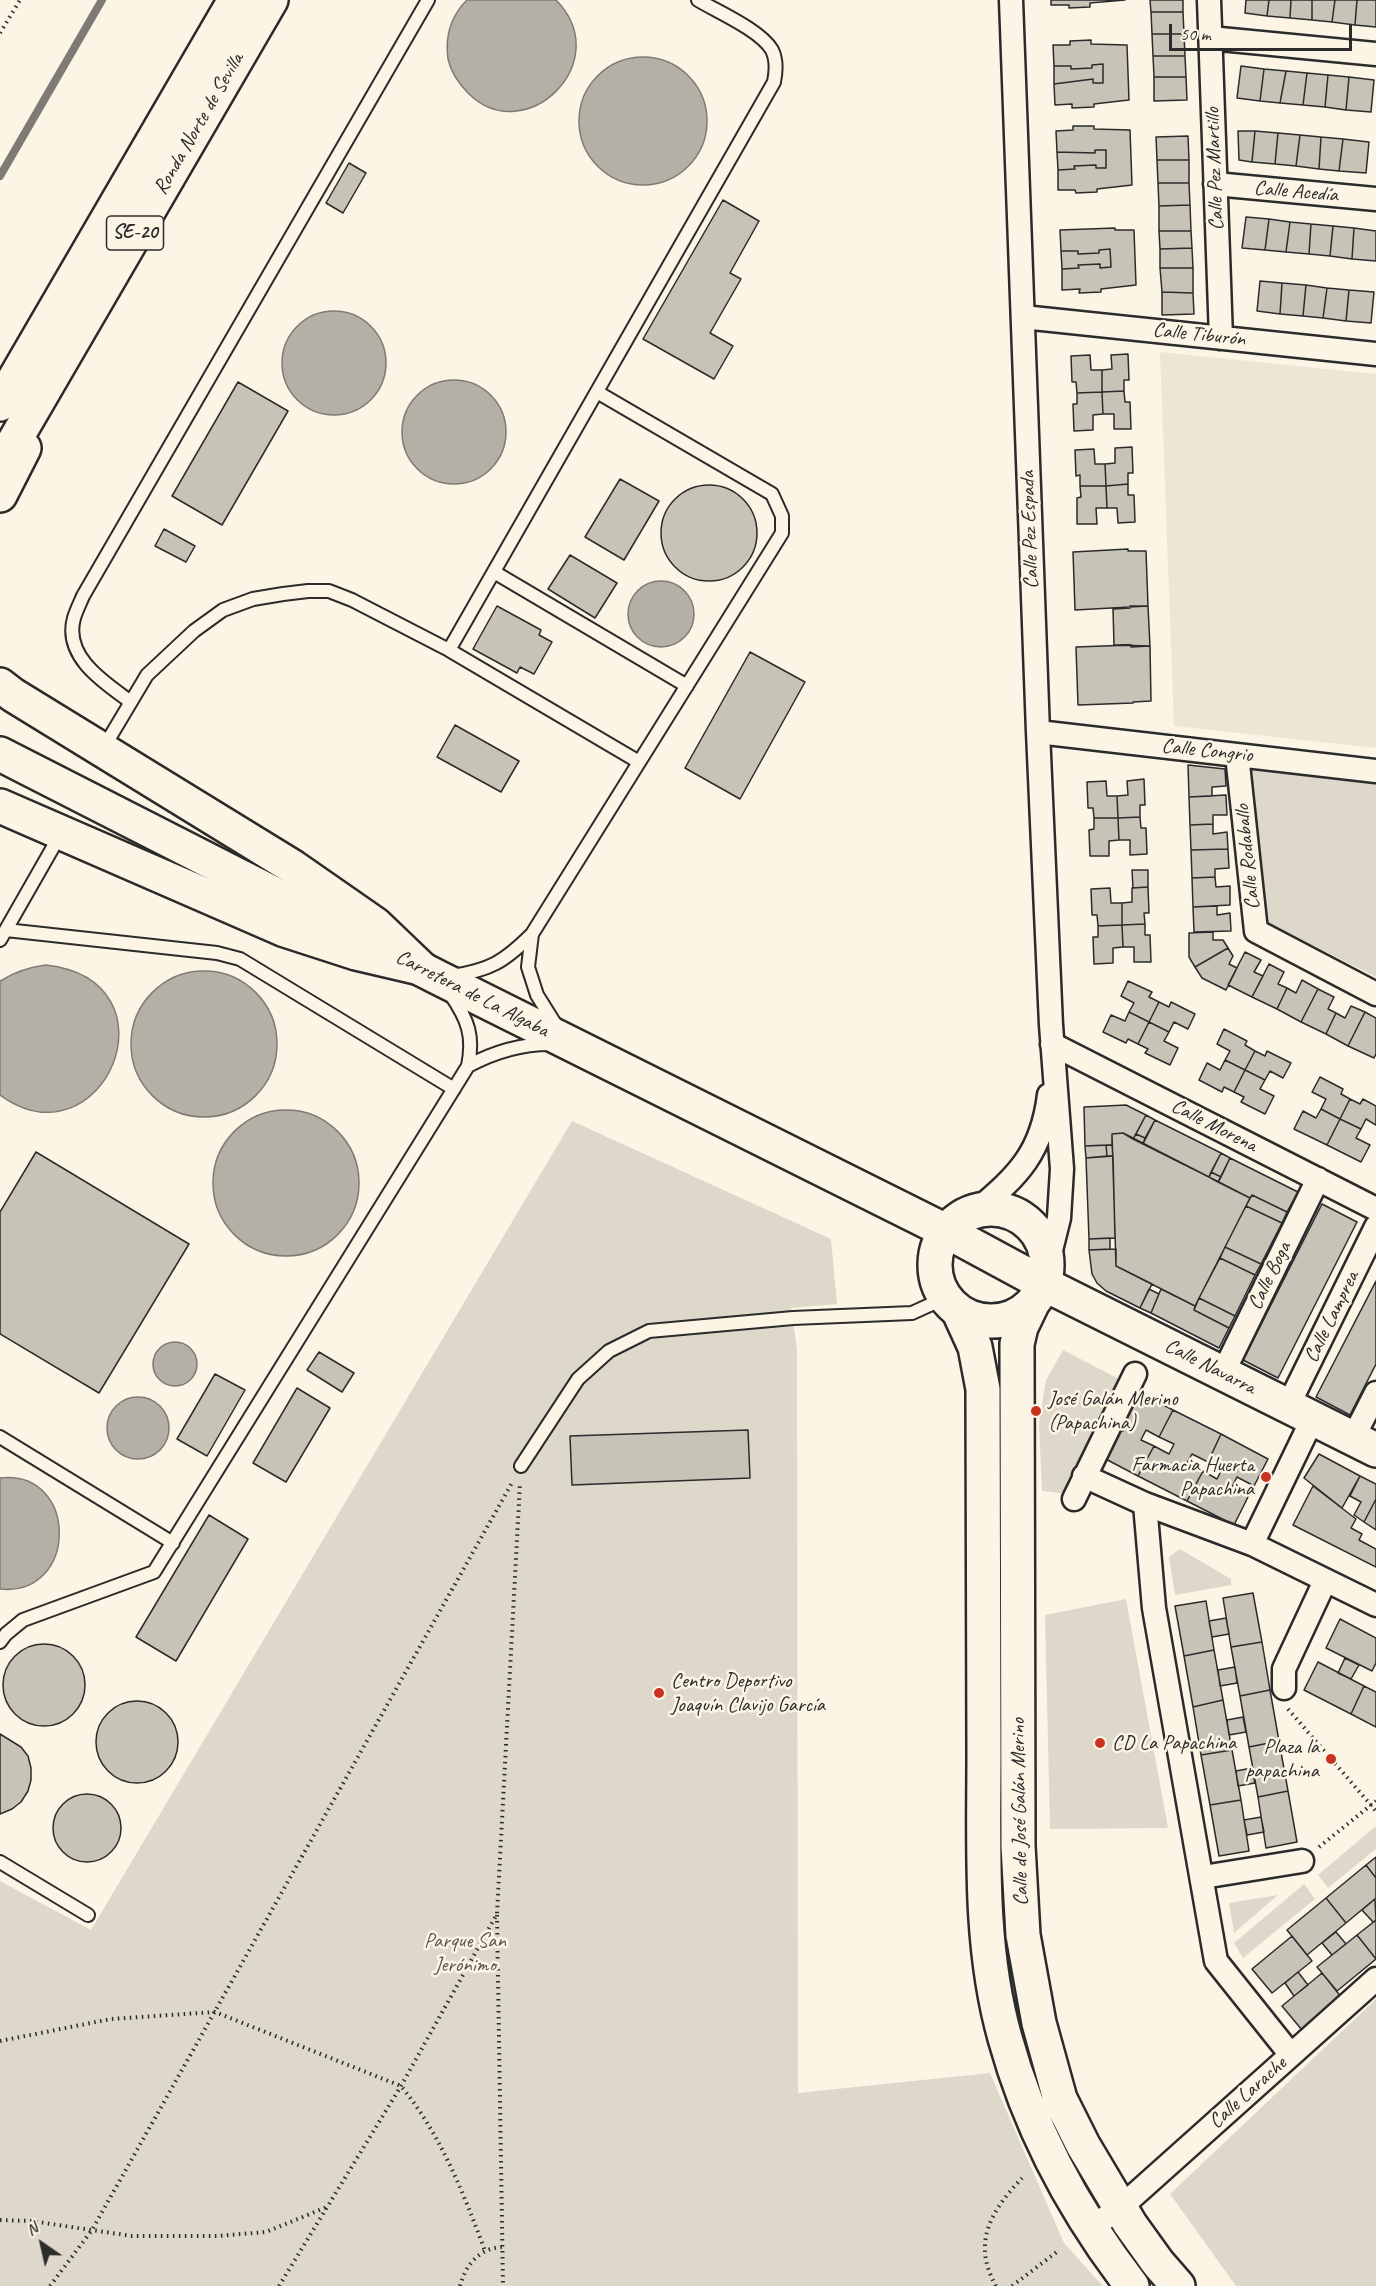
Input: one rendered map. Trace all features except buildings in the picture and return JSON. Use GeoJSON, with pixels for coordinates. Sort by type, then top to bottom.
{"type":"FeatureCollection","features":[{"type":"Feature","properties":{"kind":"main road","name":"Ronda Norte de Sevilla"},"geometry":{"type":"LineString","coordinates":[[0,404],[235,0]]}},
{"type":"Feature","properties":{"kind":"main road","name":"Ronda Norte de Sevilla"},"geometry":{"type":"LineString","coordinates":[[0,466],[271,0]]}},
{"type":"Feature","properties":{"kind":"main road"},"geometry":{"type":"LineString","coordinates":[[0,495],[114,269]]}},
{"type":"Feature","properties":{"kind":"main road"},"geometry":{"type":"LineString","coordinates":[[0,685],[302,874],[375,924],[431,973]]}},
{"type":"Feature","properties":{"kind":"main road","name":"Carretera de La Algaba"},"geometry":{"type":"LineString","coordinates":[[0,754],[571,1044],[946,1231]]}},
{"type":"Feature","properties":{"kind":"main road"},"geometry":{"type":"LineString","coordinates":[[0,806],[285,930],[356,953],[431,973]]}},
{"type":"Feature","properties":{"kind":"main road","name":"Calle de José Galán Merino"},"geometry":{"type":"LineString","coordinates":[[876,1197],[908,1225],[926,1250],[946,1294],[975,1347],[983,1389],[984,1863],[990,1966],[1005,2037],[1031,2114],[1064,2185],[1090,2228],[1132,2286]]}},
{"type":"Feature","properties":{"kind":"main road"},"geometry":{"type":"LineString","coordinates":[[998,1210],[1019,1217],[1031,1226],[1040,1238],[1045,1251],[1041,1284],[1025,1310],[1004,1320],[981,1321],[946,1294],[938,1247],[946,1231],[965,1215],[976,1211],[998,1210]]}},
{"type":"Feature","properties":{"kind":"main road","name":"Calle Navarra"},"geometry":{"type":"LineString","coordinates":[[946,1231],[1041,1284],[1365,1444]]}},
{"type":"Feature","properties":{"kind":"main road","name":"Calle de José Galán Merino"},"geometry":{"type":"LineString","coordinates":[[1041,1284],[1021,1327],[1017,1344],[1018,1846],[1023,1935],[1039,2023],[1060,2099],[1083,2145],[1120,2208],[1158,2264],[1179,2286]]}},
{"type":"Feature","properties":{"kind":"street","name":"Calle Pez Espada"},"geometry":{"type":"LineString","coordinates":[[1011,0],[1038,732],[1053,1052],[1062,1169],[1059,1218],[1041,1284]]}},
{"type":"Feature","properties":{"kind":"street","name":"Calle Pez Martillo"},"geometry":{"type":"LineString","coordinates":[[1209,0],[1221,338]]}},
{"type":"Feature","properties":{"kind":"street"},"geometry":{"type":"LineString","coordinates":[[1210,38],[1376,54]]}},
{"type":"Feature","properties":{"kind":"street","name":"Calle Acedía"},"geometry":{"type":"LineString","coordinates":[[1215,184],[1376,200]]}},
{"type":"Feature","properties":{"kind":"street","name":"Calle Tiburón"},"geometry":{"type":"LineString","coordinates":[[1023,317],[1376,354]]}},
{"type":"Feature","properties":{"kind":"street","name":"Calle Congrio"},"geometry":{"type":"LineString","coordinates":[[1038,732],[1376,771]]}},
{"type":"Feature","properties":{"kind":"street","name":"Calle Rodaballo"},"geometry":{"type":"LineString","coordinates":[[1237,755],[1256,931],[1376,994]]}},
{"type":"Feature","properties":{"kind":"street","name":"Calle Pez Espada"},"geometry":{"type":"LineString","coordinates":[[976,1211],[1007,1185],[1027,1160],[1042,1134],[1053,1052]]}},
{"type":"Feature","properties":{"kind":"street","name":"Calle Morena"},"geometry":{"type":"LineString","coordinates":[[1053,1052],[1376,1209]]}},
{"type":"Feature","properties":{"kind":"street","name":"Calle Boga"},"geometry":{"type":"LineString","coordinates":[[1223,1373],[1318,1179]]}},
{"type":"Feature","properties":{"kind":"street","name":"Calle Lamprea"},"geometry":{"type":"LineString","coordinates":[[1252,1544],[1300,1412],[1376,1227]]}},
{"type":"Feature","properties":{"kind":"street"},"geometry":{"type":"LineString","coordinates":[[1074,1499],[1135,1374]]}},
{"type":"Feature","properties":{"kind":"street"},"geometry":{"type":"LineString","coordinates":[[1365,1444],[1376,1393]]}},
{"type":"Feature","properties":{"kind":"street"},"geometry":{"type":"LineString","coordinates":[[1084,1476],[1145,1504],[1252,1544],[1376,1605]]}},
{"type":"Feature","properties":{"kind":"street"},"geometry":{"type":"LineString","coordinates":[[1145,1504],[1154,1608],[1216,1961],[1291,2055]]}},
{"type":"Feature","properties":{"kind":"street"},"geometry":{"type":"LineString","coordinates":[[1284,1678],[1325,1581]]}},
{"type":"Feature","properties":{"kind":"street"},"geometry":{"type":"LineString","coordinates":[[1203,1877],[1302,1861]]}},
{"type":"Feature","properties":{"kind":"street","name":"Calle Larache"},"geometry":{"type":"LineString","coordinates":[[1090,2228],[1120,2208],[1376,1979]]}},
{"type":"Feature","properties":{"kind":"lane"},"geometry":{"type":"LineString","coordinates":[[131,702],[97,677],[78,654],[73,635],[73,620],[83,596],[428,0]]}},
{"type":"Feature","properties":{"kind":"lane"},"geometry":{"type":"LineString","coordinates":[[449,650],[774,82],[776,67],[772,50],[758,36],[698,0]]}},
{"type":"Feature","properties":{"kind":"lane"},"geometry":{"type":"LineString","coordinates":[[431,973],[470,973],[493,966],[512,954],[532,934],[782,533],[782,516],[772,494],[597,392]]}},
{"type":"Feature","properties":{"kind":"lane"},"geometry":{"type":"LineString","coordinates":[[494,572],[687,686]]}},
{"type":"Feature","properties":{"kind":"lane"},"geometry":{"type":"LineString","coordinates":[[110,737],[147,675],[194,631],[223,610],[253,599],[309,591],[329,591],[352,600],[449,650],[639,762]]}},
{"type":"Feature","properties":{"kind":"lane"},"geometry":{"type":"LineString","coordinates":[[56,843],[3,935],[216,953],[240,959],[454,1089]]}},
{"type":"Feature","properties":{"kind":"lane"},"geometry":{"type":"LineString","coordinates":[[532,934],[528,967],[537,995],[571,1044]]}},
{"type":"Feature","properties":{"kind":"lane"},"geometry":{"type":"LineString","coordinates":[[0,1642],[23,1620],[154,1572],[173,1543],[468,1066],[471,1048],[470,1033],[462,1011],[431,973]]}},
{"type":"Feature","properties":{"kind":"lane"},"geometry":{"type":"LineString","coordinates":[[468,1066],[491,1053],[535,1044],[571,1044]]}},
{"type":"Feature","properties":{"kind":"lane"},"geometry":{"type":"LineString","coordinates":[[521,1466],[578,1379],[609,1351],[649,1331],[793,1318],[912,1313],[946,1294]]}},
{"type":"Feature","properties":{"kind":"lane"},"geometry":{"type":"LineString","coordinates":[[0,1437],[173,1543]]}},
{"type":"Feature","properties":{"kind":"lane"},"geometry":{"type":"LineString","coordinates":[[0,1862],[88,1915]]}},
{"type":"Feature","properties":{"kind":"path"},"geometry":{"type":"LineString","coordinates":[[0,33],[20,0]]}},
{"type":"Feature","properties":{"kind":"path"},"geometry":{"type":"LineString","coordinates":[[503,2286],[497,1914],[521,1466]]}},
{"type":"Feature","properties":{"kind":"path"},"geometry":{"type":"LineString","coordinates":[[50,2286],[92,2230],[521,1466]]}},
{"type":"Feature","properties":{"kind":"path"},"geometry":{"type":"LineString","coordinates":[[1284,1678],[1286,1707],[1376,1811]]}},
{"type":"Feature","properties":{"kind":"path"},"geometry":{"type":"LineString","coordinates":[[1302,1861],[1376,1801]]}},
{"type":"Feature","properties":{"kind":"path"},"geometry":{"type":"LineString","coordinates":[[279,2286],[401,2086],[497,1914]]}},
{"type":"Feature","properties":{"kind":"path"},"geometry":{"type":"LineString","coordinates":[[0,2041],[111,2019],[215,2012],[401,2086],[420,2109],[459,2180],[485,2252]]}},
{"type":"Feature","properties":{"kind":"path"},"geometry":{"type":"LineString","coordinates":[[996,2286],[991,2278],[985,2257],[987,2228],[1003,2199],[1022,2178]]}},
{"type":"Feature","properties":{"kind":"path"},"geometry":{"type":"LineString","coordinates":[[0,2220],[31,2221],[143,2236],[217,2236],[266,2232],[327,2207]]}},
{"type":"Feature","properties":{"kind":"path"},"geometry":{"type":"LineString","coordinates":[[460,2286],[463,2274],[471,2262],[485,2252],[502,2247]]}},
{"type":"Feature","properties":{"kind":"path"},"geometry":{"type":"LineString","coordinates":[[1012,2286],[1058,2252]]}},
{"type":"Feature","properties":{"kind":"shaded area"},"geometry":{"type":"Polygon","coordinates":[[[467,0],[556,0],[572,24],[576,49],[570,71],[556,91],[537,105],[515,111],[491,108],[469,94],[453,74],[447,51],[450,27],[461,6],[467,0]]]}},
{"type":"Feature","properties":{"kind":"shaded area"},"geometry":{"type":"Polygon","coordinates":[[[643,57],[668,62],[688,76],[702,96],[707,121],[702,146],[688,166],[668,180],[643,185],[618,180],[598,166],[584,146],[579,121],[584,96],[598,76],[618,62],[643,57]]]}},
{"type":"Feature","properties":{"kind":"shaded area"},"geometry":{"type":"Polygon","coordinates":[[[334,311],[354,315],[371,326],[382,343],[386,363],[382,383],[371,400],[354,411],[334,415],[314,411],[297,400],[286,383],[282,363],[286,343],[297,326],[314,315],[334,311]]]}},
{"type":"Feature","properties":{"kind":"shaded area"},"geometry":{"type":"Polygon","coordinates":[[[1160,352],[1376,374],[1376,748],[1174,726],[1160,352]]]}},
{"type":"Feature","properties":{"kind":"shaded area"},"geometry":{"type":"Polygon","coordinates":[[[454,380],[474,384],[491,395],[502,412],[506,432],[502,452],[491,469],[474,480],[454,484],[434,480],[417,469],[406,452],[402,432],[406,412],[417,395],[434,384],[454,380]]]}},
{"type":"Feature","properties":{"kind":"shaded area"},"geometry":{"type":"Polygon","coordinates":[[[661,581],[674,584],[684,591],[691,601],[694,614],[691,627],[684,637],[674,644],[661,647],[648,644],[638,637],[631,627],[628,614],[631,601],[638,591],[648,584],[661,581]]]}},
{"type":"Feature","properties":{"kind":"shaded area"},"geometry":{"type":"Polygon","coordinates":[[[46,965],[88,978],[111,1002],[119,1033],[113,1064],[96,1091],[70,1108],[37,1111],[0,1095],[0,981],[22,970],[46,965]]]}},
{"type":"Feature","properties":{"kind":"shaded area"},"geometry":{"type":"Polygon","coordinates":[[[204,971],[232,976],[256,992],[272,1016],[277,1044],[272,1072],[256,1096],[232,1112],[204,1117],[176,1112],[152,1096],[136,1072],[131,1044],[136,1016],[152,992],[176,976],[204,971]]]}},
{"type":"Feature","properties":{"kind":"shaded area"},"geometry":{"type":"Polygon","coordinates":[[[286,1110],[314,1115],[338,1131],[354,1155],[359,1183],[354,1211],[338,1235],[314,1251],[286,1256],[258,1251],[234,1235],[218,1211],[213,1183],[218,1155],[234,1131],[258,1115],[286,1110]]]}},
{"type":"Feature","properties":{"kind":"shaded area"},"geometry":{"type":"Polygon","coordinates":[[[175,1342],[190,1349],[197,1364],[190,1379],[175,1386],[160,1379],[153,1364],[160,1349],[175,1342]]]}},
{"type":"Feature","properties":{"kind":"shaded area"},"geometry":{"type":"Polygon","coordinates":[[[132,1397],[144,1397],[160,1406],[167,1416],[169,1428],[167,1440],[160,1450],[144,1459],[132,1459],[121,1454],[112,1445],[107,1434],[107,1422],[112,1411],[121,1402],[132,1397]]]}},
{"type":"Feature","properties":{"kind":"shaded area"},"geometry":{"type":"Polygon","coordinates":[[[0,1478],[26,1481],[44,1493],[56,1511],[59,1533],[56,1555],[44,1574],[26,1586],[0,1589],[0,1478]]]}},
{"type":"Feature","properties":{"kind":"green space"},"geometry":{"type":"Polygon","coordinates":[[[1249,768],[1376,783],[1376,977],[1268,923],[1249,768]]]}},
{"type":"Feature","properties":{"kind":"green space","name":"Parque San Jerónimo"},"geometry":{"type":"Polygon","coordinates":[[[572,1121],[831,1239],[837,1304],[791,1308],[797,1349],[798,2093],[990,2073],[1064,2243],[1103,2286],[0,2286],[0,1881],[91,1930],[572,1121]]]}},
{"type":"Feature","properties":{"kind":"green space"},"geometry":{"type":"Polygon","coordinates":[[[1063,1350],[1125,1382],[1069,1494],[1042,1491],[1039,1424],[1046,1380],[1063,1350]]]}},
{"type":"Feature","properties":{"kind":"green space"},"geometry":{"type":"Polygon","coordinates":[[[1180,1549],[1231,1579],[1231,1585],[1175,1595],[1169,1557],[1180,1549]]]}},
{"type":"Feature","properties":{"kind":"green space","name":"CD La Papachina"},"geometry":{"type":"Polygon","coordinates":[[[1126,1599],[1168,1828],[1050,1829],[1045,1615],[1126,1599]]]}},
{"type":"Feature","properties":{"kind":"green space"},"geometry":{"type":"Polygon","coordinates":[[[1376,1826],[1376,1849],[1328,1888],[1318,1875],[1376,1826]]]}},
{"type":"Feature","properties":{"kind":"green space"},"geometry":{"type":"Polygon","coordinates":[[[1304,1884],[1315,1899],[1243,1958],[1234,1943],[1304,1884]]]}},
{"type":"Feature","properties":{"kind":"green space"},"geometry":{"type":"Polygon","coordinates":[[[1278,1895],[1234,1933],[1229,1903],[1278,1895]]]}},
{"type":"Feature","properties":{"kind":"green space"},"geometry":{"type":"Polygon","coordinates":[[[1376,1999],[1376,2286],[1236,2286],[1170,2194],[1376,1999]]]}},
{"type":"Feature","properties":{"kind":"waterway"},"geometry":{"type":"LineString","coordinates":[[0,176],[102,0]]}},
{"type":"Feature","properties":{"kind":"place","name":"José Galán Merino (Papachina)"},"geometry":{"type":"Point","coordinates":[1036,1411]}},
{"type":"Feature","properties":{"kind":"place","name":"Farmacia Huerta Papachina"},"geometry":{"type":"Point","coordinates":[1266,1477]}},
{"type":"Feature","properties":{"kind":"place","name":"Centro Deportivo Joaquín Clavijo García"},"geometry":{"type":"Point","coordinates":[659,1693]}},
{"type":"Feature","properties":{"kind":"place","name":"CD La Papachina"},"geometry":{"type":"Point","coordinates":[1100,1743]}},
{"type":"Feature","properties":{"kind":"place","name":"Plaza la papachina"},"geometry":{"type":"Point","coordinates":[1331,1759]}}]}
